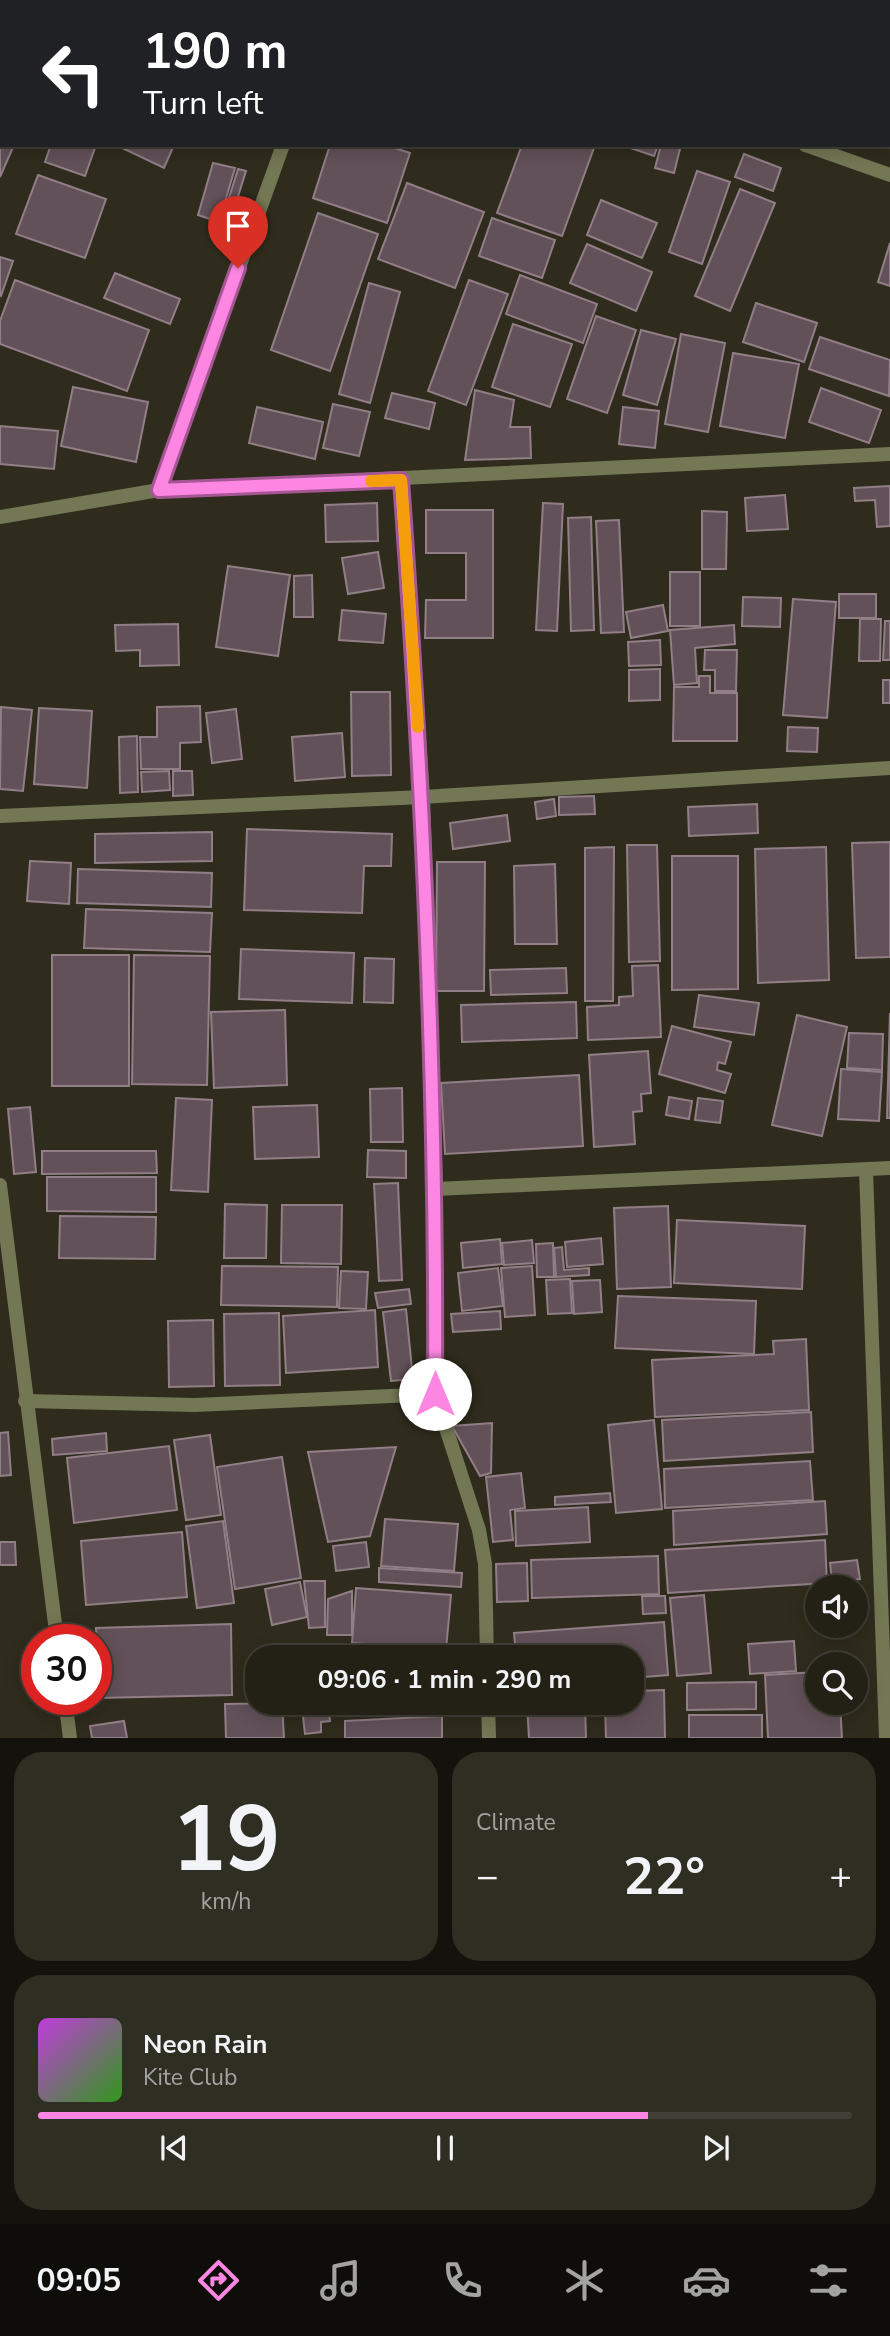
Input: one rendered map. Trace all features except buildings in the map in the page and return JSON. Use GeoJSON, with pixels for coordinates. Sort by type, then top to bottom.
{"type":"FeatureCollection","features":[{"type":"Feature","properties":{"kind":"street"},"geometry":{"type":"LineString","coordinates":[[159,490],[281,147]]}},
{"type":"Feature","properties":{"kind":"street"},"geometry":{"type":"LineString","coordinates":[[811,147],[890,174]]}},
{"type":"Feature","properties":{"kind":"street"},"geometry":{"type":"LineString","coordinates":[[0,517],[159,490],[890,454]]}},
{"type":"Feature","properties":{"kind":"street"},"geometry":{"type":"LineString","coordinates":[[401,480],[422,797],[436,1189],[435,1394],[479,1530],[485,1564],[487,1645]]}},
{"type":"Feature","properties":{"kind":"street"},"geometry":{"type":"LineString","coordinates":[[0,817],[422,797],[890,768]]}},
{"type":"Feature","properties":{"kind":"street"},"geometry":{"type":"LineString","coordinates":[[436,1189],[890,1168]]}},
{"type":"Feature","properties":{"kind":"street"},"geometry":{"type":"LineString","coordinates":[[866,1170],[886,1738]]}},
{"type":"Feature","properties":{"kind":"street"},"geometry":{"type":"LineString","coordinates":[[0,1185],[55,1624]]}},
{"type":"Feature","properties":{"kind":"street"},"geometry":{"type":"LineString","coordinates":[[25,1401],[195,1405],[435,1394]]}},
{"type":"Feature","properties":{"kind":"street"},"geometry":{"type":"LineString","coordinates":[[67,1715],[70,1738]]}},
{"type":"Feature","properties":{"kind":"street"},"geometry":{"type":"LineString","coordinates":[[488,1715],[489,1738]]}},
{"type":"Feature","properties":{"kind":"slow traffic"},"geometry":{"type":"LineString","coordinates":[[371,481],[401,480],[418,727]]}},
{"type":"Feature","properties":{"kind":"route"},"geometry":{"type":"LineString","coordinates":[[238,268],[159,490],[401,480],[422,797],[436,1189],[435,1394]]}}]}
